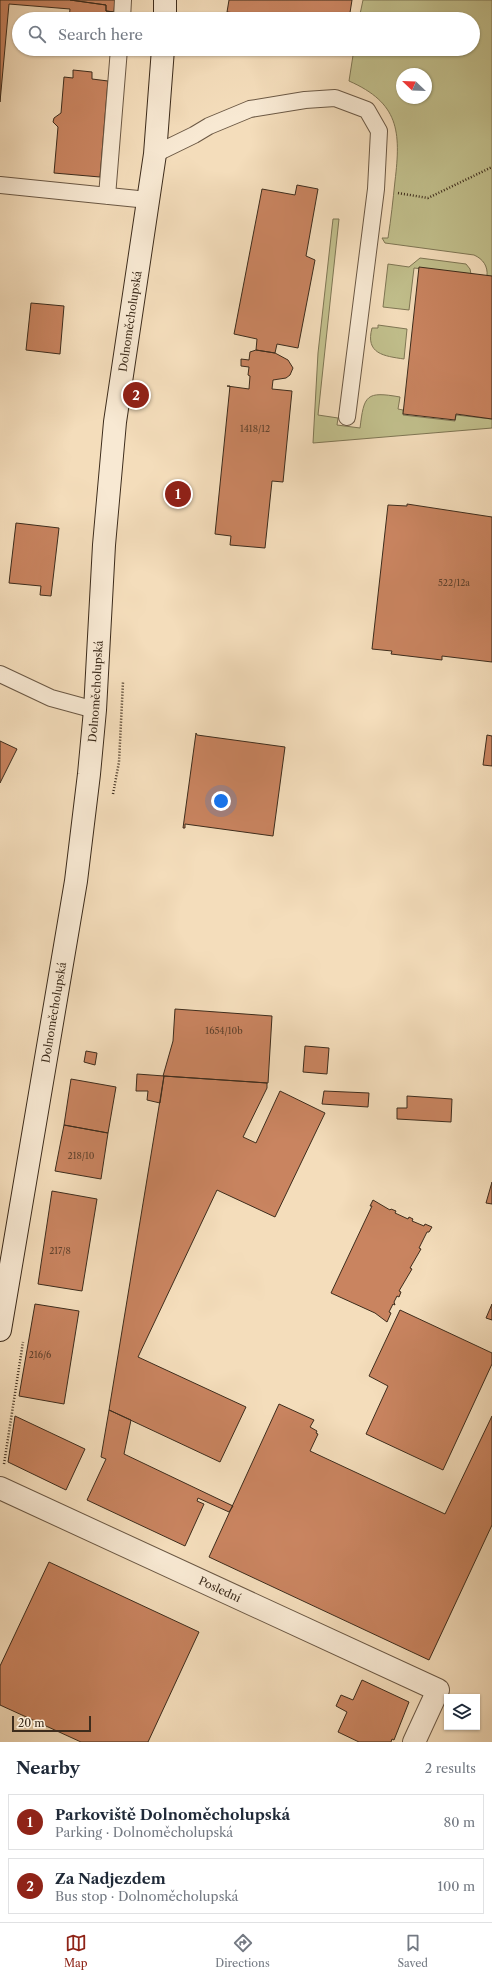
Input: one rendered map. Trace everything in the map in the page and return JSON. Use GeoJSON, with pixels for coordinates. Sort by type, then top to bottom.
{"type":"FeatureCollection","features":[{"type":"Feature","properties":{"kind":"street"},"geometry":{"type":"LineString","coordinates":[[165,0],[165,12]]}},
{"type":"Feature","properties":{"kind":"street","name":"Dolnoměcholupská"},"geometry":{"type":"LineString","coordinates":[[0,1330],[76,881],[95,710],[104,545],[113,443],[155,154],[162,56]]}},
{"type":"Feature","properties":{"kind":"street","name":"Poslední"},"geometry":{"type":"LineString","coordinates":[[0,1488],[438,1690],[414,1742]]}},
{"type":"Feature","properties":{"kind":"lane"},"geometry":{"type":"LineString","coordinates":[[122,12],[123,0]]}},
{"type":"Feature","properties":{"kind":"lane"},"geometry":{"type":"LineString","coordinates":[[106,196],[118,56]]}},
{"type":"Feature","properties":{"kind":"lane"},"geometry":{"type":"LineString","coordinates":[[155,154],[209,126],[250,109],[305,100],[335,98],[367,110],[379,131],[376,189],[347,416]]}},
{"type":"Feature","properties":{"kind":"lane"},"geometry":{"type":"LineString","coordinates":[[0,185],[148,200]]}},
{"type":"Feature","properties":{"kind":"lane"},"geometry":{"type":"LineString","coordinates":[[0,674],[52,698],[95,710]]}},
{"type":"Feature","properties":{"kind":"path"},"geometry":{"type":"LineString","coordinates":[[376,189],[428,198],[492,167]]}},
{"type":"Feature","properties":{"kind":"path"},"geometry":{"type":"LineString","coordinates":[[112,802],[119,762],[123,677]]}},
{"type":"Feature","properties":{"kind":"shaded area"},"geometry":{"type":"Polygon","coordinates":[[[363,0],[492,0],[492,277],[487,276],[487,269],[484,263],[474,255],[385,243],[382,238],[388,238],[397,163],[396,133],[393,120],[387,109],[378,99],[366,90],[349,81],[353,56],[480,56],[480,12],[360,12],[363,0]]]}},
{"type":"Feature","properties":{"kind":"shaded area"},"geometry":{"type":"Polygon","coordinates":[[[333,219],[339,219],[318,415],[338,418],[337,425],[360,428],[365,402],[373,395],[389,395],[400,397],[398,409],[403,410],[403,415],[455,421],[456,415],[492,419],[492,428],[313,443],[318,353],[333,219]]]}},
{"type":"Feature","properties":{"kind":"shaded area"},"geometry":{"type":"Polygon","coordinates":[[[420,258],[466,264],[470,269],[471,274],[414,268],[409,310],[383,307],[388,264],[409,267],[420,258]]]}},
{"type":"Feature","properties":{"kind":"shaded area"},"geometry":{"type":"Polygon","coordinates":[[[378,325],[407,329],[404,359],[383,355],[374,348],[371,343],[372,328],[378,328],[378,325]]]}},
{"type":"Feature","properties":{"kind":"building"},"geometry":{"type":"Polygon","coordinates":[[[0,0],[70,0],[106,5],[106,11],[114,12],[70,12],[70,9],[9,4],[0,102],[0,0]]]}},
{"type":"Feature","properties":{"kind":"building"},"geometry":{"type":"Polygon","coordinates":[[[70,0],[115,0],[114,12],[106,11],[106,5],[70,0]]]}},
{"type":"Feature","properties":{"kind":"building"},"geometry":{"type":"Polygon","coordinates":[[[229,0],[352,0],[350,12],[227,12],[229,0]]]}},
{"type":"Feature","properties":{"kind":"building"},"geometry":{"type":"Polygon","coordinates":[[[73,70],[92,72],[92,79],[108,81],[100,177],[54,173],[58,127],[53,122],[54,118],[61,113],[64,77],[73,78],[73,70]]]}},
{"type":"Feature","properties":{"kind":"building"},"geometry":{"type":"Polygon","coordinates":[[[297,185],[318,189],[306,256],[315,260],[298,348],[277,344],[275,353],[256,350],[257,339],[234,334],[262,189],[295,195],[297,185]]]}},
{"type":"Feature","properties":{"kind":"building"},"geometry":{"type":"Polygon","coordinates":[[[419,267],[492,276],[492,419],[456,414],[455,420],[403,414],[419,267]]]}},
{"type":"Feature","properties":{"kind":"building"},"geometry":{"type":"Polygon","coordinates":[[[31,303],[64,306],[60,354],[26,350],[31,303]]]}},
{"type":"Feature","properties":{"kind":"building"},"geometry":{"type":"Polygon","coordinates":[[[256,350],[275,353],[288,360],[293,368],[290,375],[286,378],[273,380],[272,389],[292,391],[283,482],[272,481],[265,548],[230,545],[231,536],[215,534],[230,386],[249,389],[249,367],[241,366],[241,359],[249,360],[250,352],[256,350]]]}},
{"type":"Feature","properties":{"kind":"building"},"geometry":{"type":"Polygon","coordinates":[[[407,504],[492,517],[492,662],[442,656],[442,660],[391,654],[392,651],[372,649],[388,505],[407,506],[407,504]]]}},
{"type":"Feature","properties":{"kind":"building"},"geometry":{"type":"Polygon","coordinates":[[[16,523],[59,528],[51,596],[40,595],[41,586],[9,583],[16,523]]]}},
{"type":"Feature","properties":{"kind":"building"},"geometry":{"type":"Polygon","coordinates":[[[196,733],[197,735],[285,747],[273,836],[185,824],[185,828],[183,828],[196,733]]]}},
{"type":"Feature","properties":{"kind":"building"},"geometry":{"type":"Polygon","coordinates":[[[487,735],[492,736],[492,766],[483,765],[487,735]]]}},
{"type":"Feature","properties":{"kind":"building"},"geometry":{"type":"Polygon","coordinates":[[[0,741],[17,749],[0,783],[0,741]]]}},
{"type":"Feature","properties":{"kind":"building"},"geometry":{"type":"Polygon","coordinates":[[[175,1009],[272,1016],[268,1083],[163,1076],[173,1041],[175,1009]]]}},
{"type":"Feature","properties":{"kind":"building"},"geometry":{"type":"Polygon","coordinates":[[[305,1046],[329,1048],[327,1074],[303,1072],[305,1046]]]}},
{"type":"Feature","properties":{"kind":"building"},"geometry":{"type":"Polygon","coordinates":[[[86,1051],[97,1053],[95,1065],[84,1062],[86,1051]]]}},
{"type":"Feature","properties":{"kind":"building"},"geometry":{"type":"Polygon","coordinates":[[[137,1074],[164,1076],[160,1103],[147,1100],[148,1091],[136,1091],[137,1074]]]}},
{"type":"Feature","properties":{"kind":"building"},"geometry":{"type":"Polygon","coordinates":[[[164,1076],[267,1083],[267,1088],[243,1137],[256,1143],[280,1091],[325,1113],[275,1217],[217,1190],[138,1357],[246,1407],[220,1462],[109,1410],[164,1076]]]}},
{"type":"Feature","properties":{"kind":"building"},"geometry":{"type":"Polygon","coordinates":[[[71,1079],[116,1087],[108,1133],[64,1125],[71,1079]]]}},
{"type":"Feature","properties":{"kind":"building"},"geometry":{"type":"Polygon","coordinates":[[[324,1091],[369,1093],[368,1107],[322,1104],[324,1091]]]}},
{"type":"Feature","properties":{"kind":"building"},"geometry":{"type":"Polygon","coordinates":[[[407,1096],[452,1099],[451,1122],[397,1119],[397,1108],[407,1108],[407,1096]]]}},
{"type":"Feature","properties":{"kind":"building"},"geometry":{"type":"Polygon","coordinates":[[[64,1125],[108,1133],[101,1179],[55,1171],[64,1125]]]}},
{"type":"Feature","properties":{"kind":"building"},"geometry":{"type":"Polygon","coordinates":[[[492,1182],[492,1204],[486,1203],[492,1182]]]}},
{"type":"Feature","properties":{"kind":"building"},"geometry":{"type":"Polygon","coordinates":[[[52,1191],[97,1199],[82,1291],[38,1284],[52,1191]]]}},
{"type":"Feature","properties":{"kind":"building"},"geometry":{"type":"Polygon","coordinates":[[[373,1200],[390,1210],[396,1211],[395,1213],[408,1219],[409,1217],[413,1219],[412,1221],[424,1226],[425,1224],[432,1227],[429,1232],[427,1232],[419,1248],[421,1249],[410,1268],[412,1269],[399,1291],[401,1292],[399,1297],[397,1296],[394,1302],[395,1305],[393,1304],[389,1312],[391,1313],[387,1322],[375,1313],[331,1293],[372,1206],[370,1206],[373,1200]]]}},
{"type":"Feature","properties":{"kind":"building"},"geometry":{"type":"Polygon","coordinates":[[[35,1304],[79,1311],[64,1404],[19,1396],[35,1304]]]}},
{"type":"Feature","properties":{"kind":"building"},"geometry":{"type":"Polygon","coordinates":[[[492,1304],[492,1320],[486,1318],[492,1304]]]}},
{"type":"Feature","properties":{"kind":"building"},"geometry":{"type":"Polygon","coordinates":[[[400,1310],[492,1353],[492,1364],[443,1470],[366,1434],[388,1386],[369,1376],[400,1310]]]}},
{"type":"Feature","properties":{"kind":"building"},"geometry":{"type":"Polygon","coordinates":[[[279,1404],[314,1420],[310,1427],[317,1431],[316,1433],[318,1434],[310,1451],[445,1514],[492,1416],[492,1525],[429,1660],[209,1557],[279,1404]]]}},
{"type":"Feature","properties":{"kind":"building"},"geometry":{"type":"Polygon","coordinates":[[[109,1410],[131,1420],[124,1454],[233,1506],[229,1512],[198,1498],[197,1501],[204,1504],[185,1546],[87,1500],[106,1459],[101,1457],[109,1410]]]}},
{"type":"Feature","properties":{"kind":"building"},"geometry":{"type":"Polygon","coordinates":[[[15,1416],[85,1449],[66,1490],[8,1462],[15,1416]]]}},
{"type":"Feature","properties":{"kind":"building"},"geometry":{"type":"Polygon","coordinates":[[[49,1562],[199,1632],[148,1742],[81,1742],[0,1705],[0,1666],[49,1562]]]}},
{"type":"Feature","properties":{"kind":"building"},"geometry":{"type":"Polygon","coordinates":[[[362,1680],[409,1702],[394,1740],[392,1739],[391,1742],[359,1742],[338,1732],[347,1712],[336,1706],[341,1695],[353,1700],[362,1680]]]}},
{"type":"Feature","properties":{"kind":"place","name":"Za Nadjezdem"},"geometry":{"type":"Point","coordinates":[136,395]}},
{"type":"Feature","properties":{"kind":"place","name":"Parkoviště Dolnoměcholupská"},"geometry":{"type":"Point","coordinates":[178,494]}}]}
